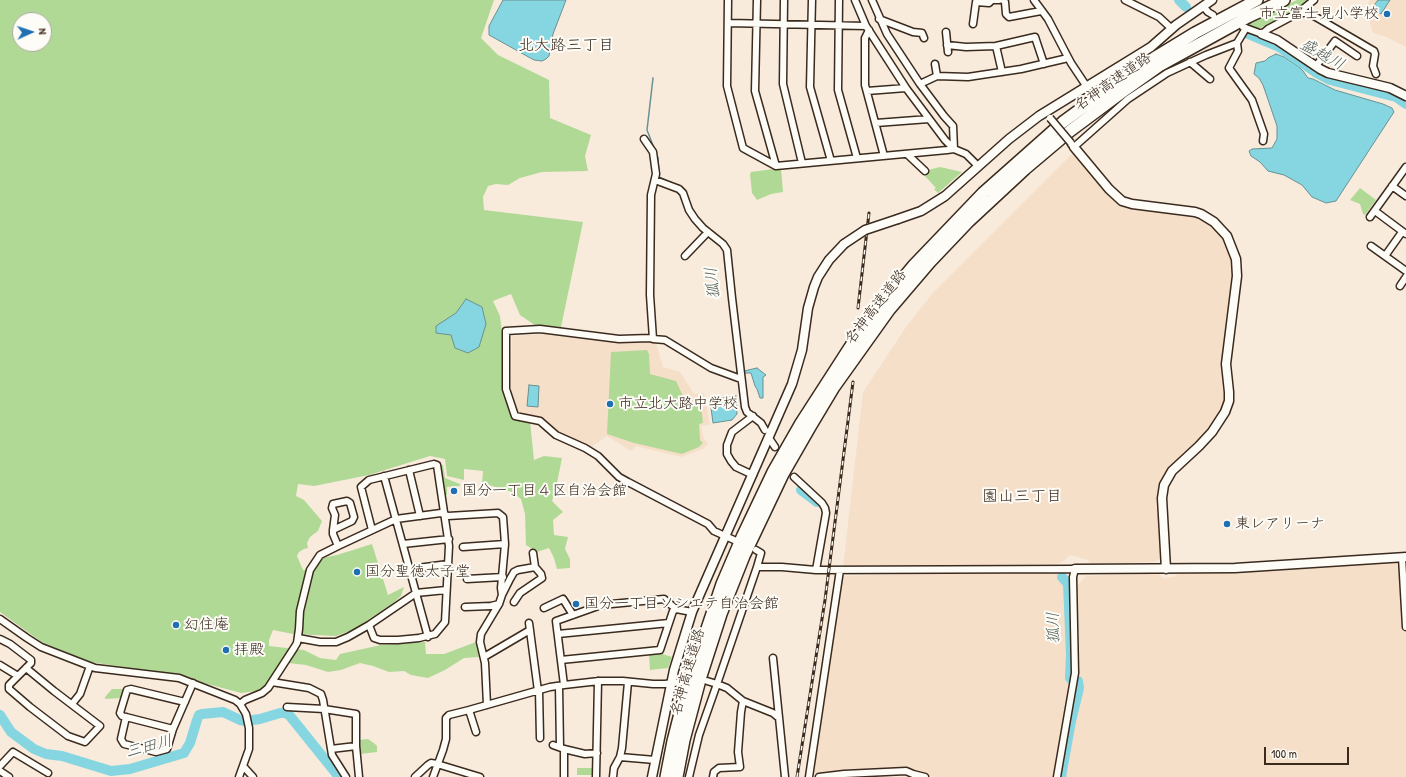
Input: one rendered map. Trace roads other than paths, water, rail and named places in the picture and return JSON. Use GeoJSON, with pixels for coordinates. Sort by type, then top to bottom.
{"type":"FeatureCollection","features":[{"type":"Feature","properties":{"kind":"highway","name":"名神高速道路"},"geometry":{"type":"LineString","coordinates":[[666,777],[673,741],[687,687],[722,584],[743,535],[773,472],[801,423],[844,356],[881,304],[914,265],[983,193],[1064,122],[1115,84],[1154,58],[1195,33],[1257,0]]}},
{"type":"Feature","properties":{"kind":"highway","name":"名神高速道路"},"geometry":{"type":"LineString","coordinates":[[677,777],[684,740],[701,676],[721,614],[747,549],[783,474],[810,427],[834,387],[889,310],[930,262],[969,221],[1070,130],[1159,66],[1248,17],[1284,0]]}},
{"type":"Feature","properties":{"kind":"street"},"geometry":{"type":"LineString","coordinates":[[728,0],[727,86],[743,148],[776,166],[954,149]]}},
{"type":"Feature","properties":{"kind":"street"},"geometry":{"type":"LineString","coordinates":[[757,0],[756,91],[776,166]]}},
{"type":"Feature","properties":{"kind":"street"},"geometry":{"type":"LineString","coordinates":[[784,0],[783,84],[802,163]]}},
{"type":"Feature","properties":{"kind":"street"},"geometry":{"type":"LineString","coordinates":[[812,0],[810,87],[831,161]]}},
{"type":"Feature","properties":{"kind":"street"},"geometry":{"type":"LineString","coordinates":[[839,0],[838,90],[856,158]]}},
{"type":"Feature","properties":{"kind":"street"},"geometry":{"type":"LineString","coordinates":[[855,0],[868,28],[906,88],[945,140],[954,149],[966,154],[978,166]]}},
{"type":"Feature","properties":{"kind":"street"},"geometry":{"type":"LineString","coordinates":[[872,0],[879,19],[887,34],[920,84],[944,116],[954,126],[954,149]]}},
{"type":"Feature","properties":{"kind":"street"},"geometry":{"type":"LineString","coordinates":[[973,24],[976,2],[989,3],[992,0],[999,0]]}},
{"type":"Feature","properties":{"kind":"street"},"geometry":{"type":"LineString","coordinates":[[1003,0],[1005,2],[1006,14],[1010,17],[1042,11]]}},
{"type":"Feature","properties":{"kind":"street"},"geometry":{"type":"LineString","coordinates":[[1034,0],[1048,19],[1068,58],[1087,87]]}},
{"type":"Feature","properties":{"kind":"street"},"geometry":{"type":"LineString","coordinates":[[1125,0],[1159,17],[1172,29]]}},
{"type":"Feature","properties":{"kind":"street"},"geometry":{"type":"LineString","coordinates":[[652,777],[671,683],[680,648],[692,612],[795,376],[802,350],[808,308],[814,287],[826,264],[844,244],[866,230],[921,211],[946,196],[1009,139],[1048,115],[1087,87],[1152,47],[1172,29],[1212,0]]}},
{"type":"Feature","properties":{"kind":"street"},"geometry":{"type":"LineString","coordinates":[[1262,34],[1268,29],[1298,13],[1314,0]]}},
{"type":"Feature","properties":{"kind":"street"},"geometry":{"type":"LineString","coordinates":[[1203,6],[1213,15]]}},
{"type":"Feature","properties":{"kind":"street"},"geometry":{"type":"LineString","coordinates":[[1298,13],[1309,14],[1374,51],[1373,66],[1376,74]]}},
{"type":"Feature","properties":{"kind":"street"},"geometry":{"type":"LineString","coordinates":[[879,19],[913,32],[922,33],[924,38]]}},
{"type":"Feature","properties":{"kind":"street"},"geometry":{"type":"LineString","coordinates":[[728,23],[839,25],[868,28]]}},
{"type":"Feature","properties":{"kind":"street"},"geometry":{"type":"LineString","coordinates":[[868,28],[865,38],[865,85],[884,156]]}},
{"type":"Feature","properties":{"kind":"street"},"geometry":{"type":"LineString","coordinates":[[1263,141],[1264,134],[1252,100],[1229,68],[1238,50],[1237,43],[1244,28],[1277,40],[1316,66],[1334,75],[1390,88],[1406,96]]}},
{"type":"Feature","properties":{"kind":"street"},"geometry":{"type":"LineString","coordinates":[[946,32],[948,49],[996,46],[1035,37],[1044,64]]}},
{"type":"Feature","properties":{"kind":"street"},"geometry":{"type":"LineString","coordinates":[[1316,66],[1335,41],[1351,49],[1357,56]]}},
{"type":"Feature","properties":{"kind":"street"},"geometry":{"type":"LineString","coordinates":[[1073,145],[1128,99],[1167,73],[1237,43]]}},
{"type":"Feature","properties":{"kind":"street"},"geometry":{"type":"LineString","coordinates":[[996,46],[1002,72]]}},
{"type":"Feature","properties":{"kind":"street"},"geometry":{"type":"LineString","coordinates":[[920,84],[937,76],[968,77],[1002,72],[1068,58]]}},
{"type":"Feature","properties":{"kind":"street"},"geometry":{"type":"LineString","coordinates":[[1190,62],[1210,79]]}},
{"type":"Feature","properties":{"kind":"street"},"geometry":{"type":"LineString","coordinates":[[935,64],[937,76]]}},
{"type":"Feature","properties":{"kind":"street"},"geometry":{"type":"LineString","coordinates":[[867,91],[906,88]]}},
{"type":"Feature","properties":{"kind":"street"},"geometry":{"type":"LineString","coordinates":[[1048,115],[1114,195],[1122,201],[1132,204],[1201,214],[1214,222],[1227,236],[1236,259],[1237,276],[1226,364],[1229,401],[1225,412],[1212,432],[1172,471],[1164,485],[1162,498],[1166,569]]}},
{"type":"Feature","properties":{"kind":"street"},"geometry":{"type":"LineString","coordinates":[[876,124],[929,119]]}},
{"type":"Feature","properties":{"kind":"street"},"geometry":{"type":"LineString","coordinates":[[644,139],[653,152],[656,174],[651,195],[650,295],[653,339]]}},
{"type":"Feature","properties":{"kind":"street"},"geometry":{"type":"LineString","coordinates":[[907,154],[925,171]]}},
{"type":"Feature","properties":{"kind":"street"},"geometry":{"type":"LineString","coordinates":[[1370,217],[1406,167]]}},
{"type":"Feature","properties":{"kind":"street"},"geometry":{"type":"LineString","coordinates":[[655,180],[679,189],[683,193],[689,210],[695,219],[723,244],[727,250],[745,407],[747,412],[761,423],[765,430]]}},
{"type":"Feature","properties":{"kind":"street"},"geometry":{"type":"LineString","coordinates":[[1392,186],[1406,196]]}},
{"type":"Feature","properties":{"kind":"street"},"geometry":{"type":"LineString","coordinates":[[1375,211],[1404,233],[1385,256]]}},
{"type":"Feature","properties":{"kind":"street"},"geometry":{"type":"LineString","coordinates":[[685,256],[708,232]]}},
{"type":"Feature","properties":{"kind":"street"},"geometry":{"type":"LineString","coordinates":[[1371,246],[1406,271]]}},
{"type":"Feature","properties":{"kind":"street"},"geometry":{"type":"LineString","coordinates":[[1400,286],[1406,277]]}},
{"type":"Feature","properties":{"kind":"street"},"geometry":{"type":"LineString","coordinates":[[734,540],[714,531],[708,524],[619,477],[598,456],[585,448],[556,435],[540,421],[515,416],[506,389],[506,332],[540,329],[619,339],[650,338],[665,340],[711,368],[741,379]]}},
{"type":"Feature","properties":{"kind":"street"},"geometry":{"type":"LineString","coordinates":[[753,416],[732,432],[727,446],[727,454],[736,468],[753,475]]}},
{"type":"Feature","properties":{"kind":"street"},"geometry":{"type":"LineString","coordinates":[[772,441],[775,447]]}},
{"type":"Feature","properties":{"kind":"street"},"geometry":{"type":"LineString","coordinates":[[369,625],[374,638],[380,640],[398,640],[428,637],[435,634],[445,622],[448,539],[437,465],[434,464],[369,480],[362,487],[372,530]]}},
{"type":"Feature","properties":{"kind":"street"},"geometry":{"type":"LineString","coordinates":[[409,470],[420,516]]}},
{"type":"Feature","properties":{"kind":"street"},"geometry":{"type":"LineString","coordinates":[[384,476],[428,637]]}},
{"type":"Feature","properties":{"kind":"street"},"geometry":{"type":"LineString","coordinates":[[794,477],[822,503],[825,508],[826,513],[816,570]]}},
{"type":"Feature","properties":{"kind":"street"},"geometry":{"type":"LineString","coordinates":[[333,530],[352,521],[354,517],[350,503],[347,501],[333,504],[332,508],[334,515],[333,530],[338,546]]}},
{"type":"Feature","properties":{"kind":"street"},"geometry":{"type":"LineString","coordinates":[[240,704],[262,693],[272,682],[294,648],[298,638],[300,611],[310,570],[320,555],[396,519],[441,513],[448,516],[498,513],[503,517],[505,544],[502,595]]}},
{"type":"Feature","properties":{"kind":"street"},"geometry":{"type":"LineString","coordinates":[[403,544],[448,539]]}},
{"type":"Feature","properties":{"kind":"street"},"geometry":{"type":"LineString","coordinates":[[463,547],[505,544]]}},
{"type":"Feature","properties":{"kind":"street"},"geometry":{"type":"LineString","coordinates":[[689,777],[699,735],[757,567],[761,553],[756,550]]}},
{"type":"Feature","properties":{"kind":"street"},"geometry":{"type":"LineString","coordinates":[[514,602],[520,593],[542,578],[541,574],[535,567],[533,553]]}},
{"type":"Feature","properties":{"kind":"street"},"geometry":{"type":"LineString","coordinates":[[757,567],[782,567],[816,570],[1054,568],[1166,569],[1266,566],[1404,557],[1406,627]]}},
{"type":"Feature","properties":{"kind":"street"},"geometry":{"type":"LineString","coordinates":[[410,569],[448,564]]}},
{"type":"Feature","properties":{"kind":"street"},"geometry":{"type":"LineString","coordinates":[[487,705],[484,657],[480,642],[481,634],[499,604],[514,572],[535,567]]}},
{"type":"Feature","properties":{"kind":"street"},"geometry":{"type":"LineString","coordinates":[[1057,777],[1075,673],[1072,581],[1075,569]]}},
{"type":"Feature","properties":{"kind":"street"},"geometry":{"type":"LineString","coordinates":[[809,777],[840,570]]}},
{"type":"Feature","properties":{"kind":"street"},"geometry":{"type":"LineString","coordinates":[[467,579],[502,577]]}},
{"type":"Feature","properties":{"kind":"street"},"geometry":{"type":"LineString","coordinates":[[298,638],[320,642],[336,642],[369,625],[416,593],[446,590]]}},
{"type":"Feature","properties":{"kind":"street"},"geometry":{"type":"LineString","coordinates":[[544,608],[563,599],[573,615]]}},
{"type":"Feature","properties":{"kind":"street"},"geometry":{"type":"LineString","coordinates":[[564,777],[562,748],[561,660],[556,621],[601,605],[664,599],[676,608],[692,612]]}},
{"type":"Feature","properties":{"kind":"street"},"geometry":{"type":"LineString","coordinates":[[465,607],[492,606],[499,604]]}},
{"type":"Feature","properties":{"kind":"street"},"geometry":{"type":"LineString","coordinates":[[561,660],[660,650],[673,611],[676,608]]}},
{"type":"Feature","properties":{"kind":"street"},"geometry":{"type":"LineString","coordinates":[[0,619],[42,647],[90,666],[179,678],[235,700],[240,704],[248,721],[249,749],[239,777]]}},
{"type":"Feature","properties":{"kind":"street"},"geometry":{"type":"LineString","coordinates":[[529,622],[538,691],[540,738]]}},
{"type":"Feature","properties":{"kind":"street"},"geometry":{"type":"LineString","coordinates":[[558,634],[669,623]]}},
{"type":"Feature","properties":{"kind":"street"},"geometry":{"type":"LineString","coordinates":[[484,657],[530,630]]}},
{"type":"Feature","properties":{"kind":"street"},"geometry":{"type":"LineString","coordinates":[[0,639],[10,644],[31,660],[31,663],[26,668],[9,685],[9,689],[68,736],[85,742],[100,726],[26,668]]}},
{"type":"Feature","properties":{"kind":"street"},"geometry":{"type":"LineString","coordinates":[[773,658],[785,777]]}},
{"type":"Feature","properties":{"kind":"street"},"geometry":{"type":"LineString","coordinates":[[0,664],[18,676]]}},
{"type":"Feature","properties":{"kind":"street"},"geometry":{"type":"LineString","coordinates":[[72,704],[80,694],[90,666]]}},
{"type":"Feature","properties":{"kind":"street"},"geometry":{"type":"LineString","coordinates":[[433,777],[446,739],[446,718],[449,715],[561,685],[598,681],[653,684],[682,682]]}},
{"type":"Feature","properties":{"kind":"street"},"geometry":{"type":"LineString","coordinates":[[596,777],[598,681]]}},
{"type":"Feature","properties":{"kind":"street"},"geometry":{"type":"LineString","coordinates":[[707,681],[727,688],[743,701],[773,712],[779,718]]}},
{"type":"Feature","properties":{"kind":"street"},"geometry":{"type":"LineString","coordinates":[[272,682],[316,691],[320,694],[331,750],[335,760],[346,777]]}},
{"type":"Feature","properties":{"kind":"street"},"geometry":{"type":"LineString","coordinates":[[613,777],[614,768],[620,758],[622,748],[628,682]]}},
{"type":"Feature","properties":{"kind":"street"},"geometry":{"type":"LineString","coordinates":[[126,717],[121,739],[124,744],[156,752],[167,749],[173,729],[193,684]]}},
{"type":"Feature","properties":{"kind":"street"},"geometry":{"type":"LineString","coordinates":[[173,729],[122,716],[120,713],[127,690],[131,689],[185,702]]}},
{"type":"Feature","properties":{"kind":"street"},"geometry":{"type":"LineString","coordinates":[[713,777],[714,772],[720,768],[740,767],[738,752],[743,701]]}},
{"type":"Feature","properties":{"kind":"street"},"geometry":{"type":"LineString","coordinates":[[287,707],[324,709],[356,714],[356,746],[359,777]]}},
{"type":"Feature","properties":{"kind":"street"},"geometry":{"type":"LineString","coordinates":[[469,710],[476,732]]}},
{"type":"Feature","properties":{"kind":"street"},"geometry":{"type":"LineString","coordinates":[[553,745],[585,754],[597,753]]}},
{"type":"Feature","properties":{"kind":"street"},"geometry":{"type":"LineString","coordinates":[[331,750],[356,746]]}},
{"type":"Feature","properties":{"kind":"street"},"geometry":{"type":"LineString","coordinates":[[0,766],[13,752],[48,773]]}},
{"type":"Feature","properties":{"kind":"street"},"geometry":{"type":"LineString","coordinates":[[620,758],[655,760]]}},
{"type":"Feature","properties":{"kind":"street"},"geometry":{"type":"LineString","coordinates":[[415,777],[428,765],[437,764],[480,777]]}},
{"type":"Feature","properties":{"kind":"street"},"geometry":{"type":"LineString","coordinates":[[243,766],[253,777]]}},
{"type":"Feature","properties":{"kind":"street"},"geometry":{"type":"LineString","coordinates":[[0,771],[9,777]]}},
{"type":"Feature","properties":{"kind":"street"},"geometry":{"type":"LineString","coordinates":[[819,777],[906,771],[913,776],[925,777]]}},
{"type":"Feature","properties":{"kind":"water"},"geometry":{"type":"Polygon","coordinates":[[[503,0],[566,0],[553,34],[549,56],[546,59],[542,61],[534,60],[489,35],[489,26],[503,0]]]}},
{"type":"Feature","properties":{"kind":"water"},"geometry":{"type":"Polygon","coordinates":[[[1378,0],[1390,0],[1381,14],[1372,8],[1378,0]]]}},
{"type":"Feature","properties":{"kind":"water"},"geometry":{"type":"Polygon","coordinates":[[[1276,54],[1284,57],[1299,67],[1308,78],[1335,90],[1383,104],[1392,108],[1394,112],[1336,201],[1326,203],[1312,197],[1302,185],[1284,175],[1268,171],[1260,162],[1251,156],[1249,151],[1252,149],[1272,148],[1277,139],[1277,126],[1263,85],[1259,78],[1254,74],[1256,63],[1265,61],[1276,54]]]}},
{"type":"Feature","properties":{"kind":"water"},"geometry":{"type":"Polygon","coordinates":[[[466,299],[482,307],[486,324],[479,347],[468,353],[455,348],[451,335],[436,333],[436,326],[456,313],[466,299]]]}},
{"type":"Feature","properties":{"kind":"water"},"geometry":{"type":"Polygon","coordinates":[[[757,368],[766,375],[763,377],[763,398],[760,398],[751,373],[744,373],[744,371],[757,368]]]}},
{"type":"Feature","properties":{"kind":"water"},"geometry":{"type":"Polygon","coordinates":[[[529,385],[539,386],[538,407],[527,406],[529,385]]]}},
{"type":"Feature","properties":{"kind":"water"},"geometry":{"type":"Polygon","coordinates":[[[736,396],[737,414],[732,420],[713,423],[710,400],[736,396]]]}},
{"type":"Feature","properties":{"kind":"waterway","name":"盛越川"},"geometry":{"type":"LineString","coordinates":[[1179,0],[1186,7]]}},
{"type":"Feature","properties":{"kind":"waterway","name":"盛越川"},"geometry":{"type":"LineString","coordinates":[[1248,34],[1279,47],[1315,72],[1330,80],[1396,97],[1406,104]]}},
{"type":"Feature","properties":{"kind":"waterway","name":"狐川"},"geometry":{"type":"LineString","coordinates":[[653,78],[647,130],[658,158],[659,177],[682,188],[686,193]]}},
{"type":"Feature","properties":{"kind":"waterway","name":"狐川"},"geometry":{"type":"LineString","coordinates":[[726,273],[729,299]]}},
{"type":"Feature","properties":{"kind":"waterway","name":"狐川"},"geometry":{"type":"LineString","coordinates":[[733,330],[735,344]]}},
{"type":"Feature","properties":{"kind":"waterway","name":"狐川"},"geometry":{"type":"LineString","coordinates":[[737,368],[737,374]]}},
{"type":"Feature","properties":{"kind":"waterway","name":"狐川"},"geometry":{"type":"LineString","coordinates":[[801,490],[817,502]]}},
{"type":"Feature","properties":{"kind":"waterway","name":"狐川"},"geometry":{"type":"LineString","coordinates":[[1062,577],[1068,584],[1071,679]]}},
{"type":"Feature","properties":{"kind":"waterway","name":"狐川"},"geometry":{"type":"LineString","coordinates":[[1061,777],[1071,721],[1079,688],[1078,681]]}},
{"type":"Feature","properties":{"kind":"waterway","name":"三田川"},"geometry":{"type":"LineString","coordinates":[[0,715],[11,732],[34,749],[46,754],[62,756],[111,771],[130,769],[184,753],[190,743],[199,715],[202,714],[223,712],[245,721],[286,713],[339,777]]}},
{"type":"Feature","properties":{"kind":"railway"},"geometry":{"type":"LineString","coordinates":[[858,308],[869,213]]}},
{"type":"Feature","properties":{"kind":"railway"},"geometry":{"type":"LineString","coordinates":[[797,777],[825,600],[853,382]]}},
{"type":"Feature","properties":{"kind":"place","name":"市立富士見小学校"},"geometry":{"type":"Point","coordinates":[1387,14]}},
{"type":"Feature","properties":{"kind":"place","name":"市立北大路中学校"},"geometry":{"type":"Point","coordinates":[610,404]}},
{"type":"Feature","properties":{"kind":"place","name":"国分一丁目４区自治会館"},"geometry":{"type":"Point","coordinates":[454,491]}},
{"type":"Feature","properties":{"kind":"place","name":"東レアリーナ"},"geometry":{"type":"Point","coordinates":[1227,524]}},
{"type":"Feature","properties":{"kind":"place","name":"国分聖徳太子堂"},"geometry":{"type":"Point","coordinates":[357,572]}},
{"type":"Feature","properties":{"kind":"place","name":"国分一丁目ソシエテ自治会館"},"geometry":{"type":"Point","coordinates":[576,604]}},
{"type":"Feature","properties":{"kind":"place","name":"幻住庵"},"geometry":{"type":"Point","coordinates":[176,625]}},
{"type":"Feature","properties":{"kind":"place","name":"拝殿"},"geometry":{"type":"Point","coordinates":[226,650]}},
{"type":"Feature","properties":{"kind":"district","name":"北大路三丁目"},"geometry":{"type":"Point","coordinates":[566,46]}},
{"type":"Feature","properties":{"kind":"district","name":"園山三丁目"},"geometry":{"type":"Point","coordinates":[1022,497]}}]}
